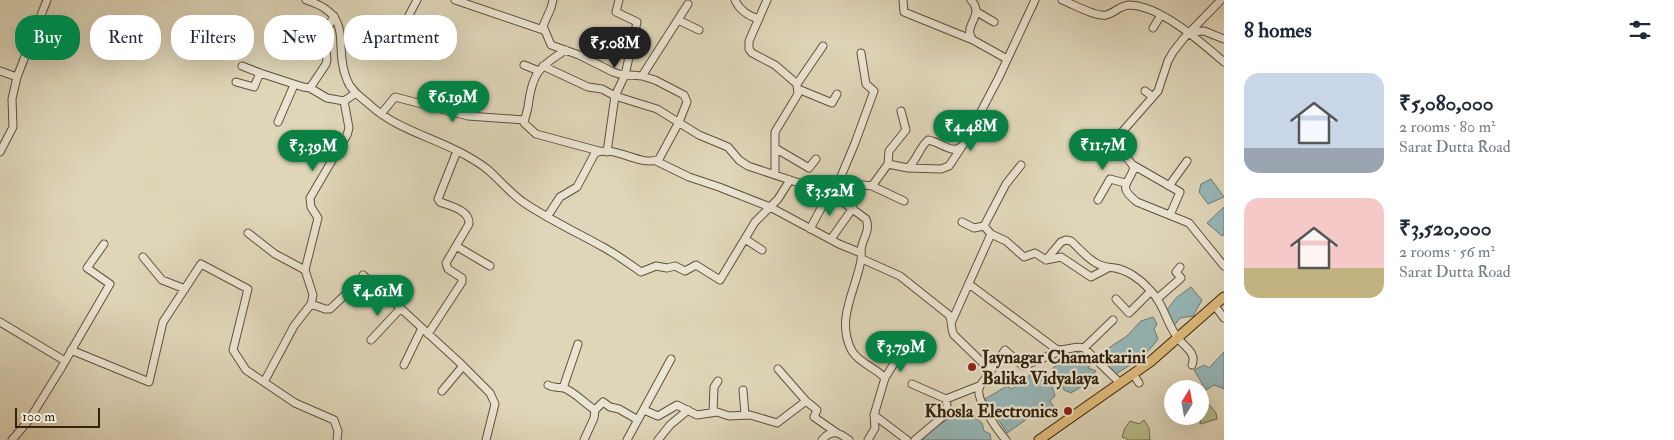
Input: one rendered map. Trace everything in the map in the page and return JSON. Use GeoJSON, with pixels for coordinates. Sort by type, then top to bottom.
{"type":"FeatureCollection","features":[{"type":"Feature","properties":{"kind":"main road"},"geometry":{"type":"LineString","coordinates":[[1039,440],[1150,362],[1224,297]]}},
{"type":"Feature","properties":{"kind":"street"},"geometry":{"type":"LineString","coordinates":[[1,148],[13,127],[12,99],[17,77],[47,0]]}},
{"type":"Feature","properties":{"kind":"street"},"geometry":{"type":"LineString","coordinates":[[306,0],[325,7],[333,15]]}},
{"type":"Feature","properties":{"kind":"street"},"geometry":{"type":"LineString","coordinates":[[409,15],[417,0]]}},
{"type":"Feature","properties":{"kind":"street"},"geometry":{"type":"LineString","coordinates":[[454,0],[543,30]]}},
{"type":"Feature","properties":{"kind":"street"},"geometry":{"type":"LineString","coordinates":[[553,0],[543,23],[543,30],[551,45],[612,72],[642,76],[655,80],[684,95],[687,102],[679,122],[656,161]]}},
{"type":"Feature","properties":{"kind":"street"},"geometry":{"type":"LineString","coordinates":[[607,152],[616,96],[625,74],[637,22],[616,12],[619,0]]}},
{"type":"Feature","properties":{"kind":"street"},"geometry":{"type":"LineString","coordinates":[[735,0],[738,7],[751,17],[759,19]]}},
{"type":"Feature","properties":{"kind":"street"},"geometry":{"type":"LineString","coordinates":[[903,0],[904,12],[973,40],[1007,59]]}},
{"type":"Feature","properties":{"kind":"street"},"geometry":{"type":"LineString","coordinates":[[971,0],[977,12],[969,31],[969,36],[973,40]]}},
{"type":"Feature","properties":{"kind":"street"},"geometry":{"type":"LineString","coordinates":[[888,164],[908,168],[940,169],[949,166],[964,144],[1035,0]]}},
{"type":"Feature","properties":{"kind":"street"},"geometry":{"type":"LineString","coordinates":[[1062,0],[1104,15],[1121,6],[1134,5]]}},
{"type":"Feature","properties":{"kind":"street"},"geometry":{"type":"LineString","coordinates":[[1120,0],[1161,15],[1190,32],[1224,62]]}},
{"type":"Feature","properties":{"kind":"street"},"geometry":{"type":"LineString","coordinates":[[1170,215],[1180,192],[1133,165],[1120,152],[1118,147],[1120,136],[1153,97],[1161,83],[1170,57],[1190,32],[1221,0]]}},
{"type":"Feature","properties":{"kind":"street"},"geometry":{"type":"LineString","coordinates":[[767,1],[750,41],[749,49],[752,53],[775,65],[798,86],[832,103],[837,94]]}},
{"type":"Feature","properties":{"kind":"street"},"geometry":{"type":"LineString","coordinates":[[642,76],[688,4]]}},
{"type":"Feature","properties":{"kind":"street"},"geometry":{"type":"LineString","coordinates":[[977,12],[994,22]]}},
{"type":"Feature","properties":{"kind":"street"},"geometry":{"type":"LineString","coordinates":[[1152,28],[1161,15]]}},
{"type":"Feature","properties":{"kind":"street"},"geometry":{"type":"LineString","coordinates":[[334,16],[340,35],[346,80],[356,93],[381,114],[457,151],[488,169],[511,193],[547,217],[603,247],[641,272],[656,266],[667,268],[675,266],[685,271],[696,265],[720,280],[759,216],[778,199],[790,180]]}},
{"type":"Feature","properties":{"kind":"street"},"geometry":{"type":"LineString","coordinates":[[678,20],[699,30]]}},
{"type":"Feature","properties":{"kind":"street"},"geometry":{"type":"LineString","coordinates":[[1190,32],[1204,31],[1224,39]]}},
{"type":"Feature","properties":{"kind":"street"},"geometry":{"type":"LineString","coordinates":[[775,174],[775,132],[798,94],[798,86],[823,46]]}},
{"type":"Feature","properties":{"kind":"street"},"geometry":{"type":"LineString","coordinates":[[566,50],[541,69],[531,84],[528,109],[524,120],[525,126],[536,134],[599,151],[656,161],[689,177],[770,207],[900,276],[945,311],[952,321]]}},
{"type":"Feature","properties":{"kind":"street"},"geometry":{"type":"LineString","coordinates":[[839,181],[874,92],[866,84],[861,53]]}},
{"type":"Feature","properties":{"kind":"street"},"geometry":{"type":"LineString","coordinates":[[310,88],[327,60]]}},
{"type":"Feature","properties":{"kind":"street"},"geometry":{"type":"LineString","coordinates":[[524,65],[541,69],[588,88],[602,89],[616,96],[657,109],[699,135],[728,147],[748,166],[830,194],[853,208],[866,219],[869,224],[861,248],[861,256],[846,314],[846,327],[848,339],[858,358],[885,378]]}},
{"type":"Feature","properties":{"kind":"street"},"geometry":{"type":"LineString","coordinates":[[242,66],[260,74],[310,88],[327,98],[344,101],[356,93]]}},
{"type":"Feature","properties":{"kind":"street"},"geometry":{"type":"LineString","coordinates":[[0,72],[17,77]]}},
{"type":"Feature","properties":{"kind":"street"},"geometry":{"type":"LineString","coordinates":[[236,82],[254,87],[260,74]]}},
{"type":"Feature","properties":{"kind":"street"},"geometry":{"type":"LineString","coordinates":[[278,122],[294,84]]}},
{"type":"Feature","properties":{"kind":"street"},"geometry":{"type":"LineString","coordinates":[[1145,91],[1153,97]]}},
{"type":"Feature","properties":{"kind":"street"},"geometry":{"type":"LineString","coordinates":[[381,114],[395,97],[468,116],[524,120]]}},
{"type":"Feature","properties":{"kind":"street"},"geometry":{"type":"LineString","coordinates":[[264,382],[294,326],[310,304],[313,295],[305,270],[318,218],[311,207],[310,198],[347,135],[349,128],[344,101]]}},
{"type":"Feature","properties":{"kind":"street"},"geometry":{"type":"LineString","coordinates":[[872,186],[888,164],[889,151],[906,130],[901,111]]}},
{"type":"Feature","properties":{"kind":"street"},"geometry":{"type":"LineString","coordinates":[[1088,134],[1110,149],[1118,147]]}},
{"type":"Feature","properties":{"kind":"street"},"geometry":{"type":"LineString","coordinates":[[908,168],[914,162],[923,144],[928,140],[954,150],[960,149],[964,144]]}},
{"type":"Feature","properties":{"kind":"street"},"geometry":{"type":"LineString","coordinates":[[775,148],[809,168],[816,159]]}},
{"type":"Feature","properties":{"kind":"street"},"geometry":{"type":"LineString","coordinates":[[428,334],[462,282],[462,278],[446,266],[446,263],[469,224],[469,219],[466,214],[440,202],[438,199],[457,151]]}},
{"type":"Feature","properties":{"kind":"street"},"geometry":{"type":"LineString","coordinates":[[547,217],[560,197],[577,186],[592,156],[599,151]]}},
{"type":"Feature","properties":{"kind":"street"},"geometry":{"type":"LineString","coordinates":[[1169,186],[1187,161]]}},
{"type":"Feature","properties":{"kind":"street"},"geometry":{"type":"LineString","coordinates":[[984,226],[1006,184],[1021,165]]}},
{"type":"Feature","properties":{"kind":"street"},"geometry":{"type":"LineString","coordinates":[[1133,165],[1134,171],[1125,183],[1127,192],[1137,202],[1189,223],[1224,266]]}},
{"type":"Feature","properties":{"kind":"street"},"geometry":{"type":"LineString","coordinates":[[1098,200],[1110,179],[1125,183]]}},
{"type":"Feature","properties":{"kind":"street"},"geometry":{"type":"LineString","coordinates":[[810,229],[830,194],[833,184],[839,181],[872,186],[904,201]]}},
{"type":"Feature","properties":{"kind":"street"},"geometry":{"type":"LineString","coordinates":[[831,240],[853,208]]}},
{"type":"Feature","properties":{"kind":"street"},"geometry":{"type":"LineString","coordinates":[[962,222],[974,228],[984,226]]}},
{"type":"Feature","properties":{"kind":"street"},"geometry":{"type":"LineString","coordinates":[[984,226],[991,234],[1006,241],[1024,257],[1035,253],[1046,260],[1062,258],[1091,276],[1108,268]]}},
{"type":"Feature","properties":{"kind":"street"},"geometry":{"type":"LineString","coordinates":[[248,233],[275,254],[305,270]]}},
{"type":"Feature","properties":{"kind":"street"},"geometry":{"type":"LineString","coordinates":[[990,372],[954,335],[952,321],[991,234]]}},
{"type":"Feature","properties":{"kind":"street"},"geometry":{"type":"LineString","coordinates":[[745,239],[762,250]]}},
{"type":"Feature","properties":{"kind":"street"},"geometry":{"type":"LineString","coordinates":[[1046,260],[1061,242],[1071,241],[1094,262],[1108,268],[1124,270],[1141,281],[1158,298],[1178,338],[1192,353],[1194,359],[1192,365]]}},
{"type":"Feature","properties":{"kind":"street"},"geometry":{"type":"LineString","coordinates":[[12,440],[28,420],[110,284],[86,268],[104,244]]}},
{"type":"Feature","properties":{"kind":"street"},"geometry":{"type":"LineString","coordinates":[[456,246],[490,266]]}},
{"type":"Feature","properties":{"kind":"street"},"geometry":{"type":"LineString","coordinates":[[143,257],[162,280],[185,289]]}},
{"type":"Feature","properties":{"kind":"street"},"geometry":{"type":"LineString","coordinates":[[71,350],[149,382],[164,322],[201,264],[248,289],[233,350],[246,370],[295,403],[334,420],[338,431],[337,440]]}},
{"type":"Feature","properties":{"kind":"street"},"geometry":{"type":"LineString","coordinates":[[1158,298],[1181,278],[1176,272],[1180,267]]}},
{"type":"Feature","properties":{"kind":"street"},"geometry":{"type":"LineString","coordinates":[[363,275],[486,388],[495,404],[486,440]]}},
{"type":"Feature","properties":{"kind":"street"},"geometry":{"type":"LineString","coordinates":[[969,284],[1061,351]]}},
{"type":"Feature","properties":{"kind":"street"},"geometry":{"type":"LineString","coordinates":[[310,304],[330,309],[345,295],[363,298],[376,288]]}},
{"type":"Feature","properties":{"kind":"street"},"geometry":{"type":"LineString","coordinates":[[1116,299],[1129,313],[1151,291]]}},
{"type":"Feature","properties":{"kind":"street"},"geometry":{"type":"LineString","coordinates":[[1215,306],[1224,318]]}},
{"type":"Feature","properties":{"kind":"street"},"geometry":{"type":"LineString","coordinates":[[371,340],[400,309]]}},
{"type":"Feature","properties":{"kind":"street"},"geometry":{"type":"LineString","coordinates":[[1084,348],[1113,320]]}},
{"type":"Feature","properties":{"kind":"street"},"geometry":{"type":"LineString","coordinates":[[0,322],[65,361]]}},
{"type":"Feature","properties":{"kind":"street"},"geometry":{"type":"LineString","coordinates":[[404,365],[422,328]]}},
{"type":"Feature","properties":{"kind":"street"},"geometry":{"type":"LineString","coordinates":[[562,388],[578,344]]}},
{"type":"Feature","properties":{"kind":"street"},"geometry":{"type":"LineString","coordinates":[[912,384],[946,399],[979,386],[1005,350],[1024,366],[1079,346],[1084,348],[1120,383]]}},
{"type":"Feature","properties":{"kind":"street"},"geometry":{"type":"LineString","coordinates":[[868,440],[875,428],[874,415],[885,378],[898,356]]}},
{"type":"Feature","properties":{"kind":"street"},"geometry":{"type":"LineString","coordinates":[[627,440],[671,359]]}},
{"type":"Feature","properties":{"kind":"street"},"geometry":{"type":"LineString","coordinates":[[442,391],[463,366]]}},
{"type":"Feature","properties":{"kind":"street"},"geometry":{"type":"LineString","coordinates":[[778,369],[806,401],[817,410],[814,417],[849,440]]}},
{"type":"Feature","properties":{"kind":"street"},"geometry":{"type":"LineString","coordinates":[[1133,374],[1139,384]]}},
{"type":"Feature","properties":{"kind":"street"},"geometry":{"type":"LineString","coordinates":[[713,412],[714,387],[718,380]]}},
{"type":"Feature","properties":{"kind":"street"},"geometry":{"type":"LineString","coordinates":[[548,385],[562,388],[581,399],[584,404],[594,410]]}},
{"type":"Feature","properties":{"kind":"street"},"geometry":{"type":"LineString","coordinates":[[979,386],[978,391],[982,403],[998,432],[1006,440]]}},
{"type":"Feature","properties":{"kind":"street"},"geometry":{"type":"LineString","coordinates":[[743,390],[745,414]]}},
{"type":"Feature","properties":{"kind":"street"},"geometry":{"type":"LineString","coordinates":[[915,440],[948,412],[946,399]]}},
{"type":"Feature","properties":{"kind":"street"},"geometry":{"type":"LineString","coordinates":[[644,410],[658,416],[677,405],[697,414],[713,412],[729,416],[754,415],[777,423],[806,401]]}},
{"type":"Feature","properties":{"kind":"street"},"geometry":{"type":"LineString","coordinates":[[584,440],[594,418],[594,410],[603,402],[619,408],[638,420]]}},
{"type":"Feature","properties":{"kind":"street"},"geometry":{"type":"LineString","coordinates":[[658,440],[670,425],[688,410]]}},
{"type":"Feature","properties":{"kind":"street"},"geometry":{"type":"LineString","coordinates":[[874,415],[907,440]]}},
{"type":"Feature","properties":{"kind":"street"},"geometry":{"type":"LineString","coordinates":[[822,440],[827,434],[837,433]]}},
{"type":"Feature","properties":{"kind":"green space"},"geometry":{"type":"Polygon","coordinates":[[[1209,404],[1216,413],[1217,419],[1209,421],[1209,404]]]}},
{"type":"Feature","properties":{"kind":"green space"},"geometry":{"type":"Polygon","coordinates":[[[1144,420],[1149,428],[1150,440],[1129,440],[1122,437],[1130,421],[1139,424],[1144,420]]]}},
{"type":"Feature","properties":{"kind":"water"},"geometry":{"type":"Polygon","coordinates":[[[1211,179],[1224,197],[1208,204],[1199,192],[1201,184],[1211,179]]]}},
{"type":"Feature","properties":{"kind":"water"},"geometry":{"type":"Polygon","coordinates":[[[1224,207],[1224,235],[1222,236],[1207,223],[1224,207]]]}},
{"type":"Feature","properties":{"kind":"water"},"geometry":{"type":"Polygon","coordinates":[[[1191,287],[1202,300],[1193,316],[1180,318],[1173,327],[1167,310],[1176,298],[1191,287]]]}},
{"type":"Feature","properties":{"kind":"water"},"geometry":{"type":"Polygon","coordinates":[[[1153,317],[1157,324],[1154,329],[1158,339],[1145,354],[1116,374],[1100,359],[1110,347],[1127,336],[1141,321],[1153,317]]]}},
{"type":"Feature","properties":{"kind":"water"},"geometry":{"type":"Polygon","coordinates":[[[1076,351],[1093,362],[1088,368],[1096,371],[1084,385],[1071,393],[1064,390],[1053,368],[1076,351]]]}},
{"type":"Feature","properties":{"kind":"water"},"geometry":{"type":"Polygon","coordinates":[[[1224,352],[1224,389],[1214,385],[1209,388],[1209,380],[1200,380],[1194,370],[1204,365],[1209,368],[1224,352]]]}},
{"type":"Feature","properties":{"kind":"water"},"geometry":{"type":"Polygon","coordinates":[[[1035,371],[1044,372],[1051,382],[1055,396],[1050,401],[1054,407],[1037,412],[1007,433],[985,399],[1007,386],[1012,389],[1035,371]]]}},
{"type":"Feature","properties":{"kind":"water"},"geometry":{"type":"Polygon","coordinates":[[[968,411],[982,423],[984,431],[990,434],[991,440],[921,440],[943,422],[955,415],[968,411]]]}},
{"type":"Feature","properties":{"kind":"place","name":"Jaynagar Chamatkarini Balika Vidyalaya"},"geometry":{"type":"Point","coordinates":[972,367]}},
{"type":"Feature","properties":{"kind":"place","name":"Khosla Electronics"},"geometry":{"type":"Point","coordinates":[1068,411]}}]}
